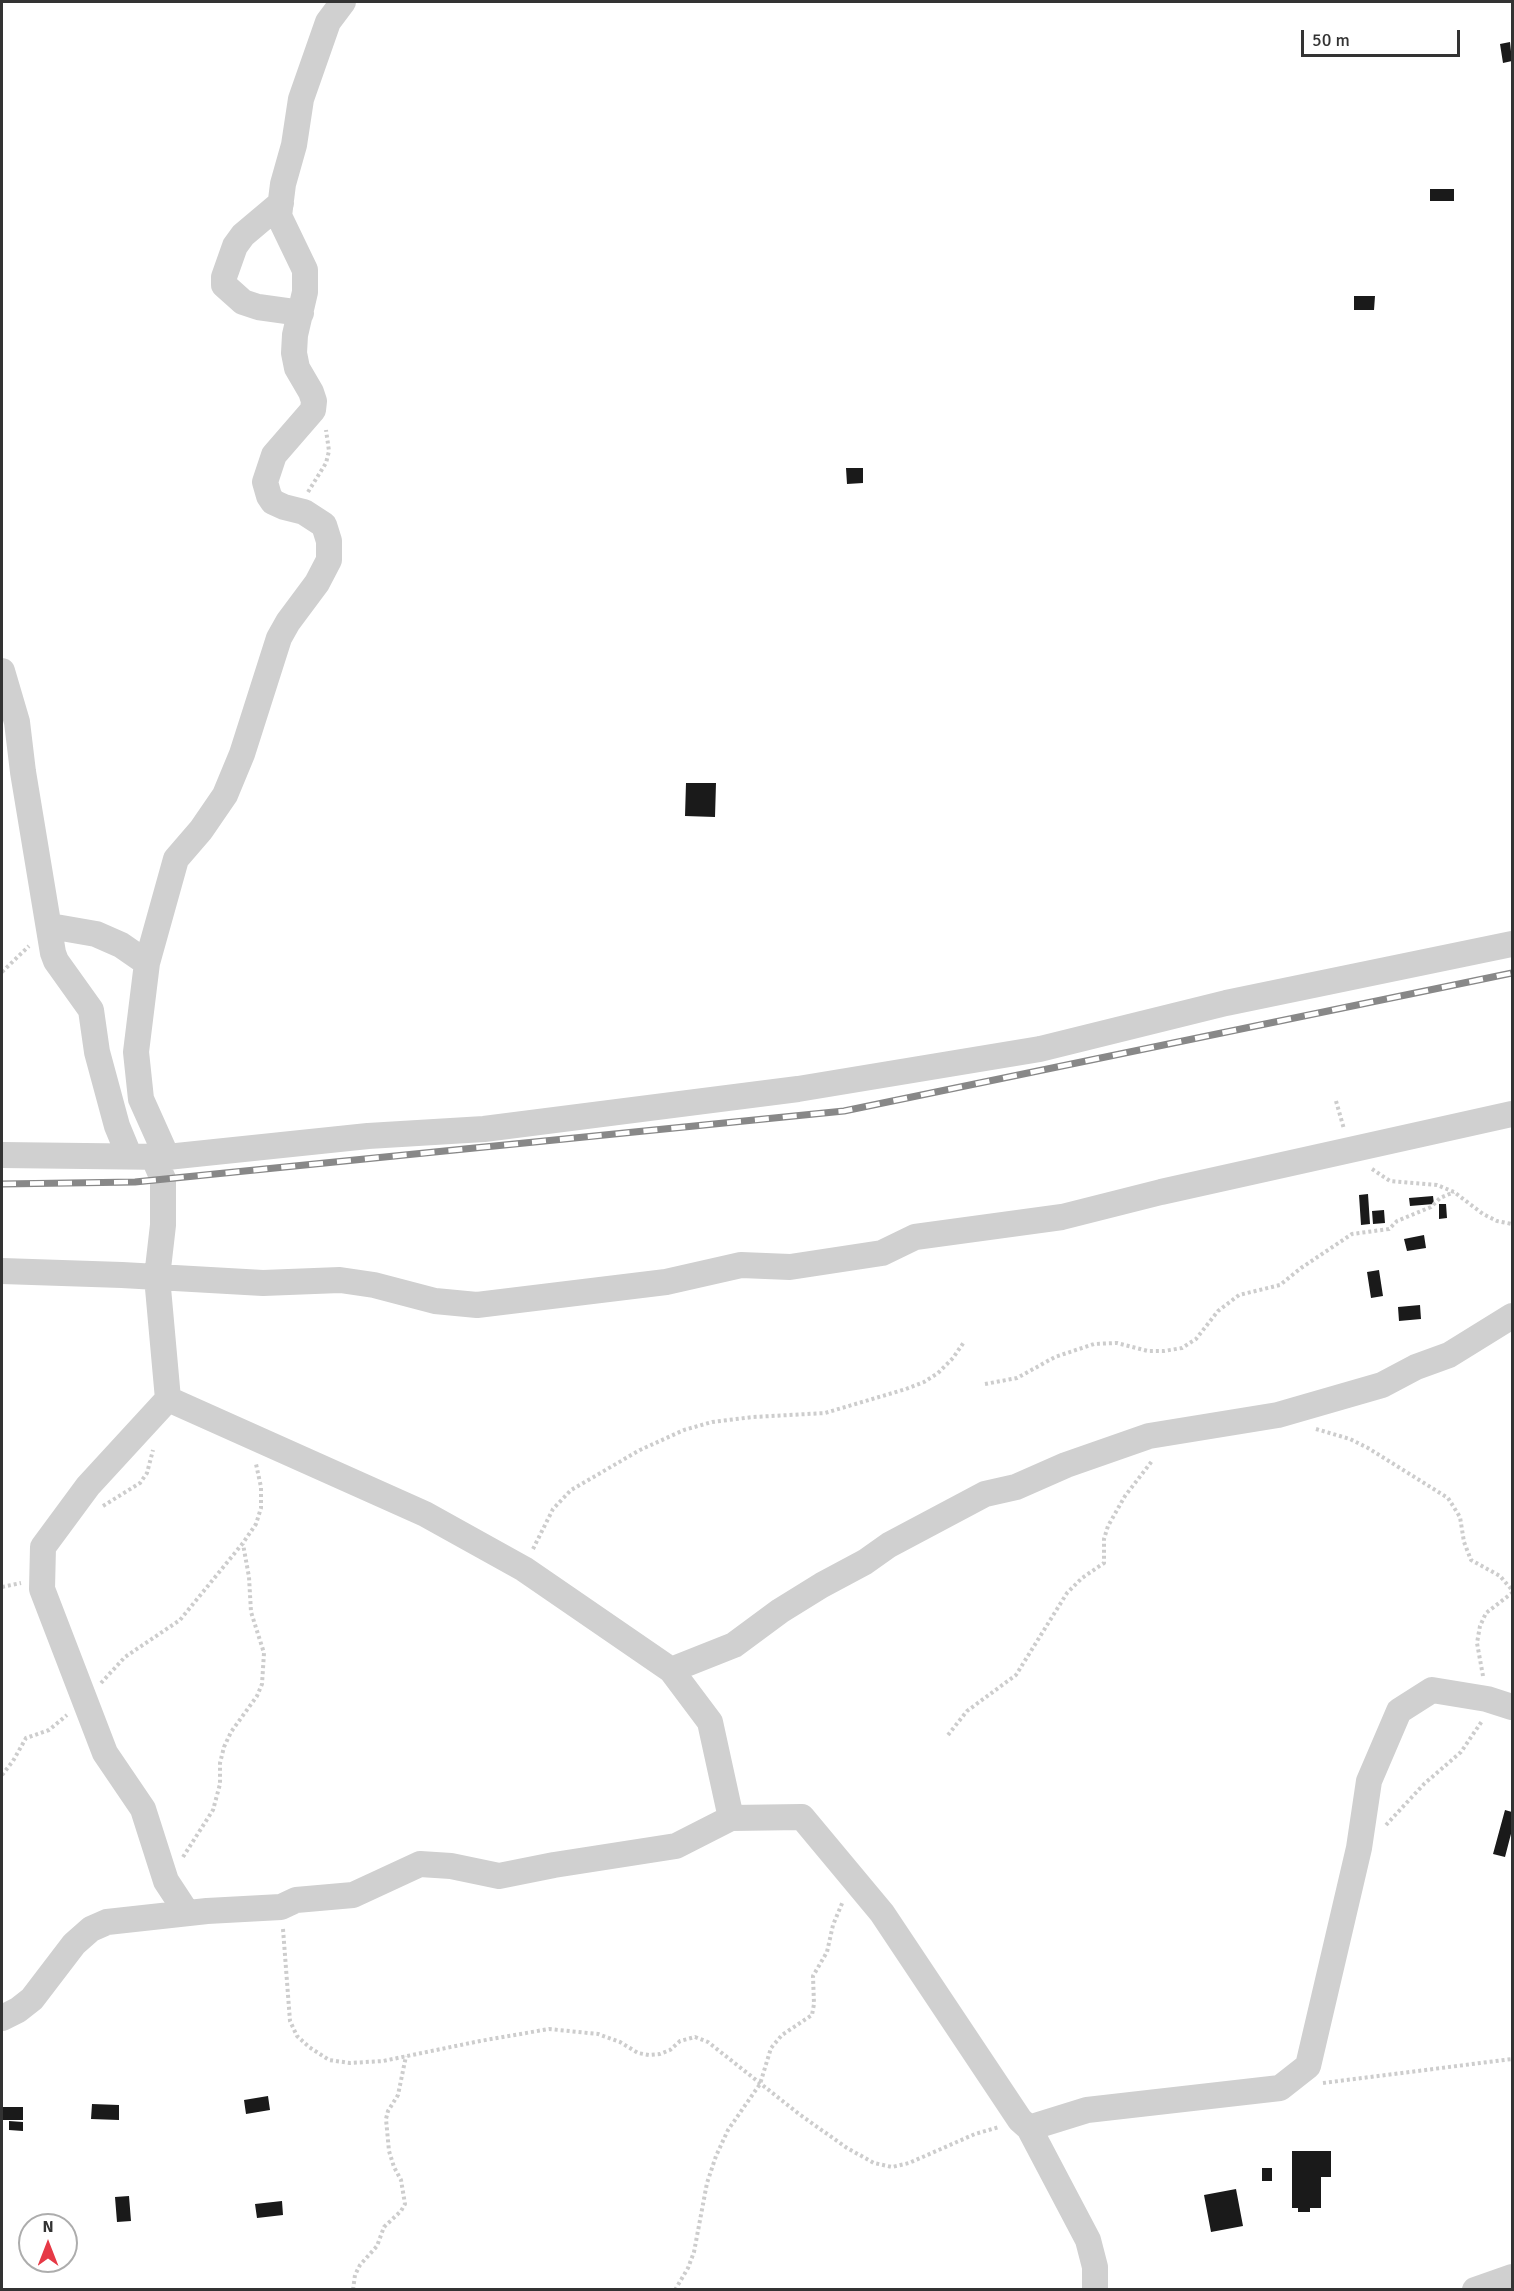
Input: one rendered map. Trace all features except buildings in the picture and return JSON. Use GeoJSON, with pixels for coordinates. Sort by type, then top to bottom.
{"type":"FeatureCollection","features":[{"type":"Feature","properties":{"kind":"street"},"geometry":{"type":"LineString","coordinates":[[150,1156],[136,1052],[147,963],[176,859],[201,830],[225,795],[242,754],[279,638],[317,583],[329,560],[329,541],[324,525],[310,515],[273,502],[266,482],[274,455],[313,410],[314,401],[311,392],[297,368],[294,353],[295,335],[306,292],[306,270],[279,216],[301,99],[328,22],[343,2]]}},
{"type":"Feature","properties":{"kind":"street"},"geometry":{"type":"LineString","coordinates":[[280,203],[243,235],[235,246],[224,277],[224,285],[243,302],[258,307],[301,313]]}},
{"type":"Feature","properties":{"kind":"street"},"geometry":{"type":"LineString","coordinates":[[2,671],[17,722],[23,772],[51,943],[56,961],[91,1010],[97,1052],[117,1126],[150,1156],[163,1179],[163,1225],[157,1276],[168,1399],[88,1486],[43,1547],[42,1589],[105,1753],[143,1809],[166,1881],[187,1913]]}},
{"type":"Feature","properties":{"kind":"street"},"geometry":{"type":"LineString","coordinates":[[50,926],[96,934],[121,945],[147,963]]}},
{"type":"Feature","properties":{"kind":"street"},"geometry":{"type":"LineString","coordinates":[[2,1155],[150,1156],[368,1136],[484,1129],[798,1089],[1040,1049],[1226,1003],[1512,944]]}},
{"type":"Feature","properties":{"kind":"street"},"geometry":{"type":"LineString","coordinates":[[2,1271],[157,1276],[263,1283],[340,1280],[374,1285],[435,1301],[477,1305],[666,1282],[741,1265],[790,1267],[882,1253],[915,1236],[1062,1216],[1512,1114]]}},
{"type":"Feature","properties":{"kind":"street"},"geometry":{"type":"LineString","coordinates":[[671,1670],[734,1645],[780,1611],[822,1585],[865,1562],[889,1545],[985,1494],[1016,1487],[1066,1465],[1149,1436],[1278,1415],[1382,1385],[1416,1367],[1449,1355],[1512,1316]]}},
{"type":"Feature","properties":{"kind":"street"},"geometry":{"type":"LineString","coordinates":[[168,1399],[425,1515],[524,1569],[671,1670],[710,1722],[731,1818]]}},
{"type":"Feature","properties":{"kind":"street"},"geometry":{"type":"LineString","coordinates":[[1025,2124],[1087,2110],[1280,2088],[1308,2066],[1359,1848],[1370,1781],[1399,1711],[1432,1690],[1512,1707]]}},
{"type":"Feature","properties":{"kind":"street"},"geometry":{"type":"LineString","coordinates":[[2,2018],[18,2010],[32,1999],[74,1944],[90,1929],[107,1922],[187,1913],[281,1907],[296,1899],[353,1895],[420,1864],[451,1866],[499,1876],[676,1846],[731,1818],[802,1817],[882,1913],[1025,2124],[1088,2240],[1095,2267],[1095,2289]]}},
{"type":"Feature","properties":{"kind":"street"},"geometry":{"type":"LineString","coordinates":[[1474,2289],[1512,2277]]}},
{"type":"Feature","properties":{"kind":"path"},"geometry":{"type":"LineString","coordinates":[[310,515],[309,490],[326,463],[329,451],[326,428],[313,410]]}},
{"type":"Feature","properties":{"kind":"path"},"geometry":{"type":"LineString","coordinates":[[2,972],[50,926]]}},
{"type":"Feature","properties":{"kind":"path"},"geometry":{"type":"LineString","coordinates":[[1336,1101],[1341,1122],[1361,1159],[1376,1173],[1390,1181],[1437,1185],[1454,1192],[1483,1214],[1497,1221],[1512,1224]]}},
{"type":"Feature","properties":{"kind":"path"},"geometry":{"type":"LineString","coordinates":[[985,1384],[1017,1378],[1055,1357],[1094,1344],[1117,1343],[1149,1351],[1182,1348],[1196,1339],[1218,1311],[1239,1295],[1280,1285],[1352,1234],[1389,1229],[1397,1221],[1431,1207],[1440,1198],[1454,1192]]}},
{"type":"Feature","properties":{"kind":"path"},"geometry":{"type":"LineString","coordinates":[[524,1569],[554,1509],[571,1490],[640,1450],[684,1430],[712,1422],[825,1413],[906,1389],[938,1373],[953,1358],[964,1342]]}},
{"type":"Feature","properties":{"kind":"path"},"geometry":{"type":"LineString","coordinates":[[1278,1415],[1301,1425],[1350,1439],[1448,1498],[1460,1517],[1464,1542],[1471,1560],[1500,1576],[1512,1592],[1486,1613],[1480,1626],[1477,1643],[1487,1700],[1484,1716],[1474,1736],[1461,1752],[1424,1784],[1384,1827],[1359,1848]]}},
{"type":"Feature","properties":{"kind":"path"},"geometry":{"type":"LineString","coordinates":[[948,1735],[967,1711],[1016,1675],[1067,1593],[1082,1578],[1104,1563],[1104,1539],[1125,1496],[1151,1461],[1183,1432]]}},
{"type":"Feature","properties":{"kind":"path"},"geometry":{"type":"LineString","coordinates":[[2,1775],[26,1738],[49,1730],[85,1700],[125,1657],[180,1620],[243,1543],[256,1524],[261,1508],[261,1487],[246,1433]]}},
{"type":"Feature","properties":{"kind":"path"},"geometry":{"type":"LineString","coordinates":[[166,1881],[213,1810],[217,1798],[224,1747],[231,1732],[257,1696],[262,1684],[264,1653],[251,1612],[249,1577],[243,1543]]}},
{"type":"Feature","properties":{"kind":"path"},"geometry":{"type":"LineString","coordinates":[[675,2289],[688,2268],[694,2252],[707,2183],[716,2156],[728,2130],[760,2084],[771,2048],[782,2035],[812,2015],[813,1976],[827,1952],[833,1925],[855,1879]]}},
{"type":"Feature","properties":{"kind":"path"},"geometry":{"type":"LineString","coordinates":[[281,1907],[290,2021],[297,2036],[329,2060],[350,2063],[406,2056],[549,2029],[598,2034],[649,2055],[660,2054],[670,2050],[680,2041],[695,2037],[708,2042],[760,2084],[848,2148],[874,2163],[892,2167],[909,2163],[975,2134],[1025,2124]]}},
{"type":"Feature","properties":{"kind":"path"},"geometry":{"type":"LineString","coordinates":[[353,2289],[355,2275],[360,2265],[377,2246],[384,2227],[405,2205],[401,2180],[389,2151],[386,2118],[398,2095],[406,2056]]}},
{"type":"Feature","properties":{"kind":"path"},"geometry":{"type":"LineString","coordinates":[[1315,2084],[1512,2059]]}},
{"type":"Feature","properties":{"kind":"railway"},"geometry":{"type":"LineString","coordinates":[[2,1184],[135,1182],[844,1111],[1512,973]]}}]}
